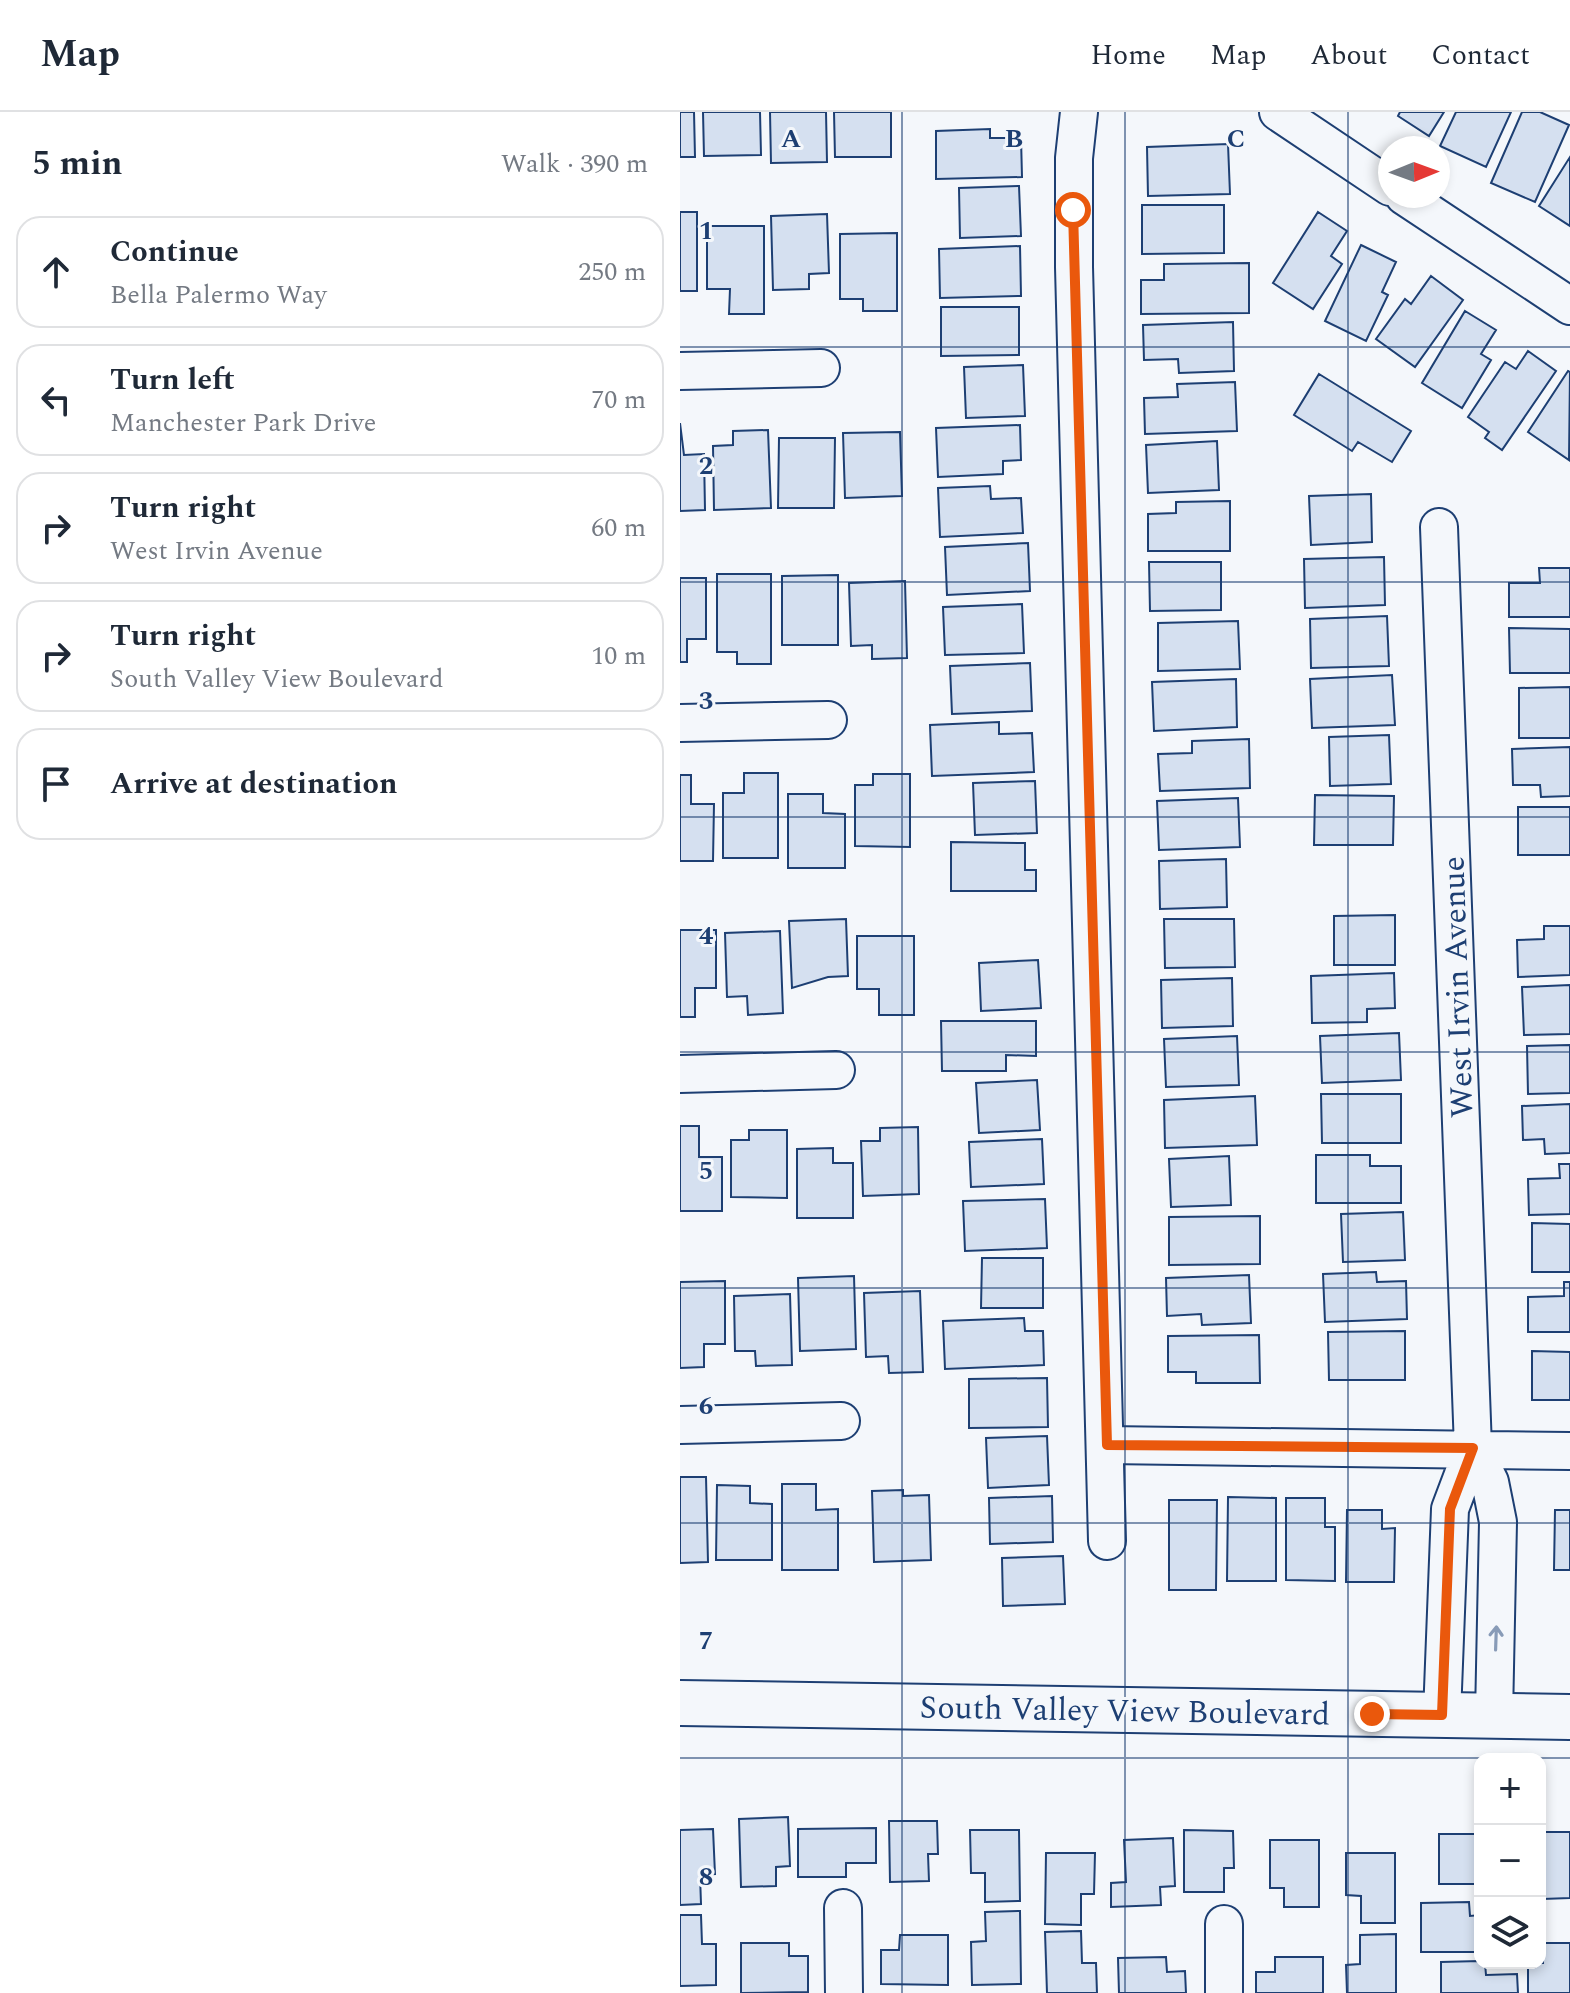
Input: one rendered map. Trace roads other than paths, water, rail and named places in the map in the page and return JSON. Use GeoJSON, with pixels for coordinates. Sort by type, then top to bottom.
{"type":"FeatureCollection","features":[{"type":"Feature","properties":{"kind":"main road","name":"South Valley View Boulevard"},"geometry":{"type":"LineString","coordinates":[[680,1703],[1570,1717]]}},
{"type":"Feature","properties":{"kind":"street"},"geometry":{"type":"LineString","coordinates":[[1079,112],[1074,158],[1074,267],[1107,1445],[1107,1541]]}},
{"type":"Feature","properties":{"kind":"street"},"geometry":{"type":"LineString","coordinates":[[1278,112],[1378,179]]}},
{"type":"Feature","properties":{"kind":"street"},"geometry":{"type":"LineString","coordinates":[[1422,208],[1570,306]]}},
{"type":"Feature","properties":{"kind":"street"},"geometry":{"type":"LineString","coordinates":[[680,371],[821,368]]}},
{"type":"Feature","properties":{"kind":"street","name":"West Irvin Avenue"},"geometry":{"type":"LineString","coordinates":[[1439,527],[1473,1448],[1450,1509],[1442,1715]]}},
{"type":"Feature","properties":{"kind":"street"},"geometry":{"type":"LineString","coordinates":[[680,723],[828,720]]}},
{"type":"Feature","properties":{"kind":"street"},"geometry":{"type":"LineString","coordinates":[[680,1074],[836,1070]]}},
{"type":"Feature","properties":{"kind":"street"},"geometry":{"type":"LineString","coordinates":[[680,1425],[841,1421]]}},
{"type":"Feature","properties":{"kind":"street"},"geometry":{"type":"LineString","coordinates":[[1107,1445],[1570,1451]]}},
{"type":"Feature","properties":{"kind":"street","name":"West Irvin Avenue"},"geometry":{"type":"LineString","coordinates":[[1473,1448],[1490,1482],[1498,1522],[1494,1716]]}},
{"type":"Feature","properties":{"kind":"street"},"geometry":{"type":"LineString","coordinates":[[843,1908],[844,1993]]}},
{"type":"Feature","properties":{"kind":"street"},"geometry":{"type":"LineString","coordinates":[[1224,1924],[1224,1993]]}}]}
